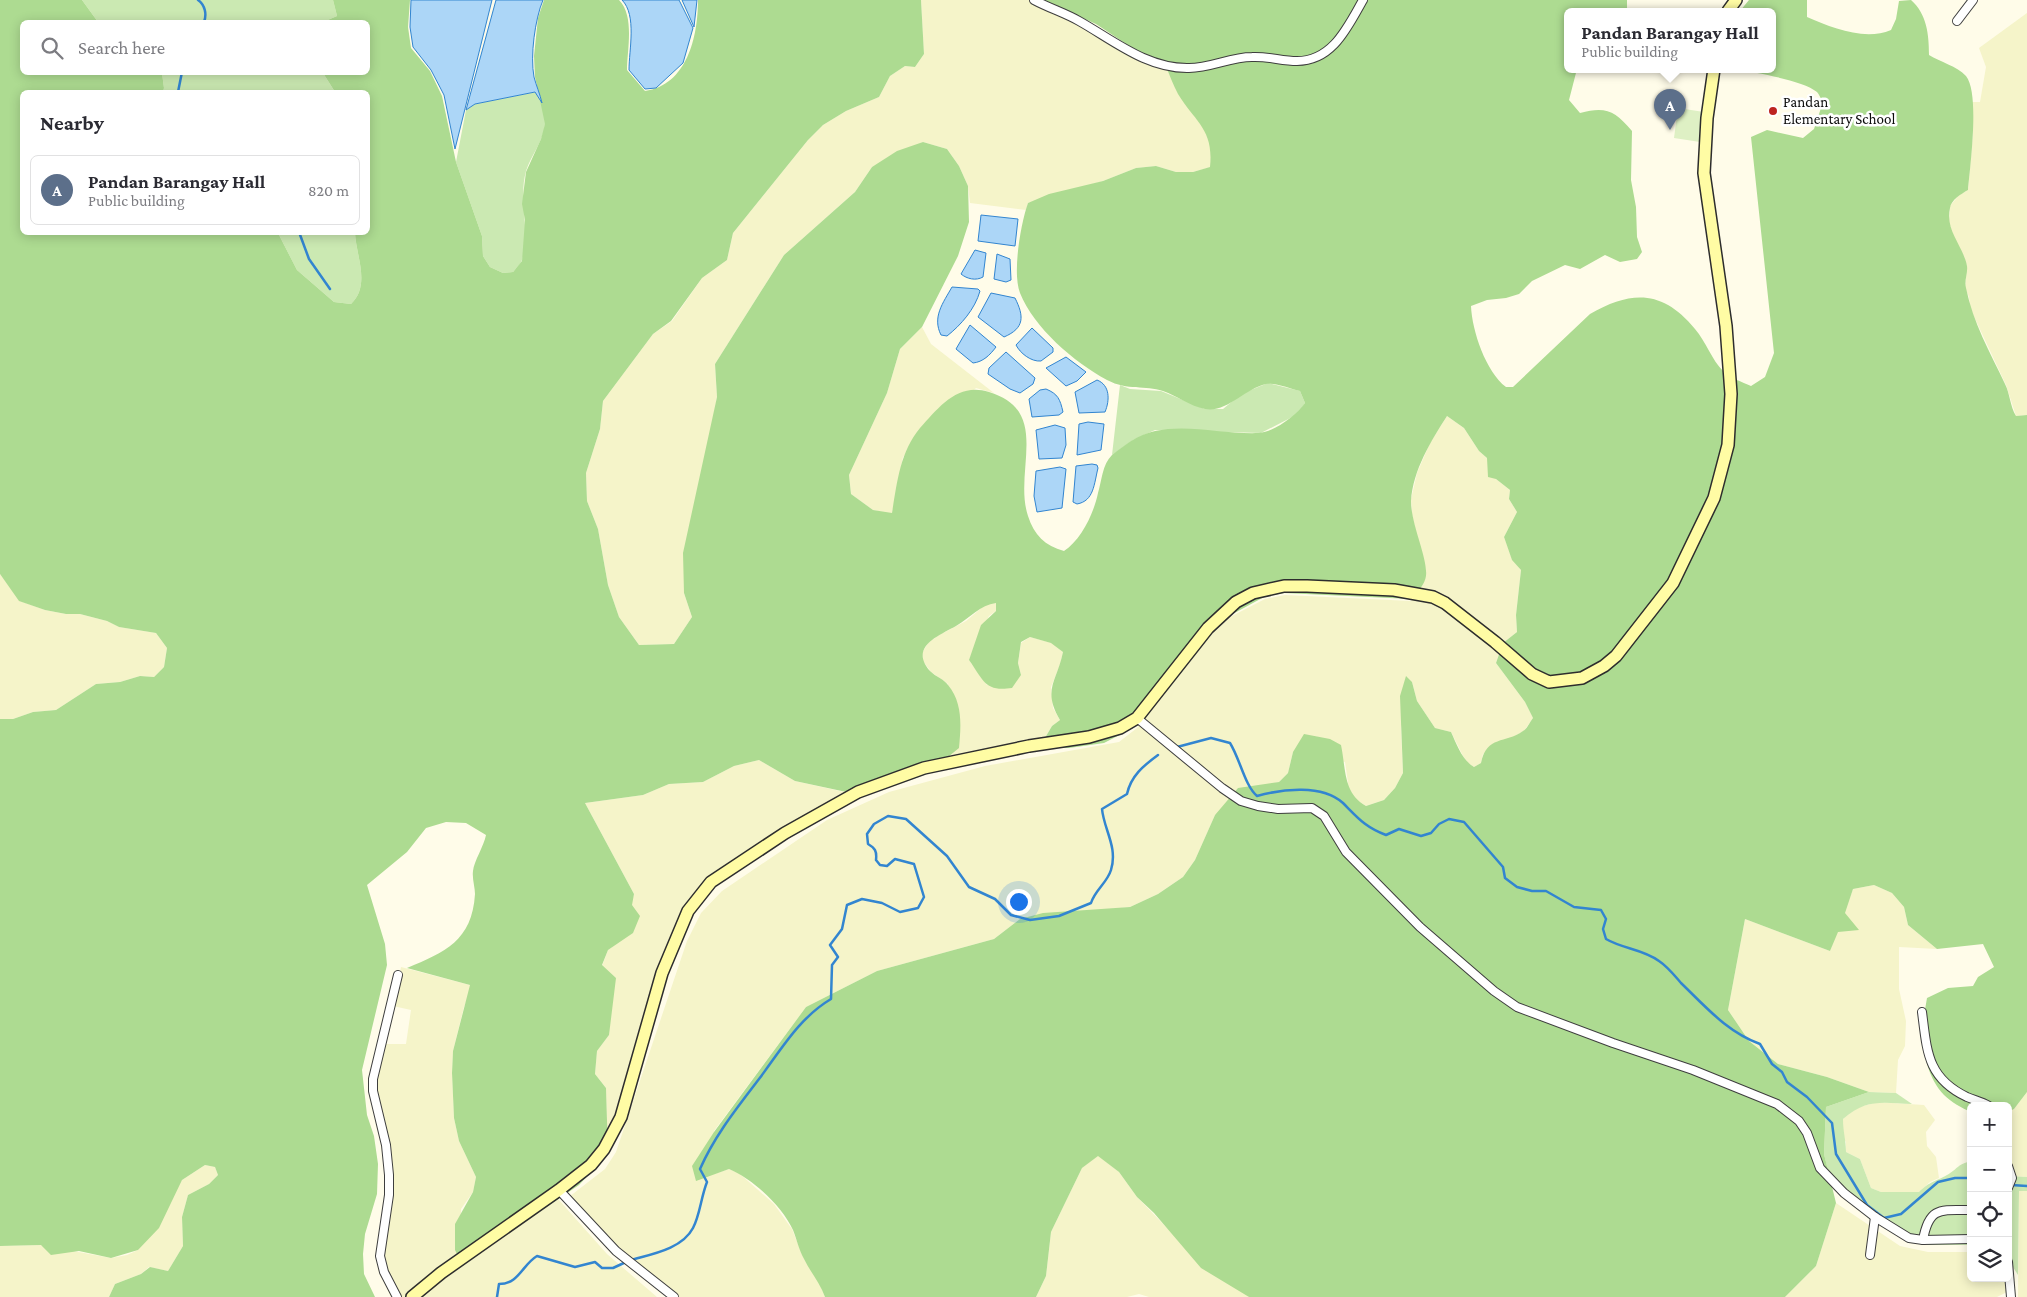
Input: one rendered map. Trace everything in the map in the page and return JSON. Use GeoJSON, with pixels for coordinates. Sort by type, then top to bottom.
{"type":"FeatureCollection","features":[{"type":"Feature","properties":{"kind":"street"},"geometry":{"type":"LineString","coordinates":[[1034,0],[1080,22],[1120,47],[1159,63],[1189,68],[1236,58],[1266,57],[1296,61],[1314,58],[1336,44],[1363,0]]}},
{"type":"Feature","properties":{"kind":"street"},"geometry":{"type":"LineString","coordinates":[[1957,22],[1973,0]]}},
{"type":"Feature","properties":{"kind":"street"},"geometry":{"type":"LineString","coordinates":[[412,1297],[441,1273],[559,1190],[591,1165],[604,1150],[616,1128],[662,973],[688,911],[711,882],[813,816],[858,792],[924,768],[1029,746],[1107,733],[1137,718],[1192,647],[1226,611],[1253,593],[1284,586],[1394,590],[1433,597],[1445,603],[1532,674],[1549,682],[1582,678],[1604,666],[1616,656],[1673,583],[1714,498],[1728,445],[1731,394],[1726,326],[1704,173],[1707,118],[1713,73]]}},
{"type":"Feature","properties":{"kind":"street"},"geometry":{"type":"LineString","coordinates":[[1137,718],[1222,788],[1241,801],[1258,806],[1278,808],[1312,808],[1324,816],[1346,852],[1414,920],[1494,991],[1517,1007],[1613,1044],[1733,1085],[1788,1110],[1807,1133],[1820,1168],[1844,1192],[1875,1217],[1899,1233],[1923,1240],[1967,1239]]}},
{"type":"Feature","properties":{"kind":"street"},"geometry":{"type":"LineString","coordinates":[[398,975],[373,1079],[373,1091],[386,1145],[389,1175],[380,1256],[384,1272],[398,1297]]}},
{"type":"Feature","properties":{"kind":"street"},"geometry":{"type":"LineString","coordinates":[[1922,1012],[1929,1057],[1939,1079],[1966,1096],[1980,1102]]}},
{"type":"Feature","properties":{"kind":"street"},"geometry":{"type":"LineString","coordinates":[[559,1190],[616,1251],[674,1297]]}},
{"type":"Feature","properties":{"kind":"street"},"geometry":{"type":"LineString","coordinates":[[1923,1240],[1927,1220],[1934,1213],[1944,1209],[1967,1210]]}},
{"type":"Feature","properties":{"kind":"street"},"geometry":{"type":"LineString","coordinates":[[1870,1255],[1875,1217]]}},
{"type":"Feature","properties":{"kind":"street"},"geometry":{"type":"LineString","coordinates":[[2010,1282],[2011,1297]]}},
{"type":"Feature","properties":{"kind":"green space"},"geometry":{"type":"Polygon","coordinates":[[[0,0],[82,0],[97,20],[20,20],[20,75],[162,75],[164,88],[164,90],[20,90],[20,235],[279,235],[297,270],[334,302],[351,304],[357,296],[361,279],[355,235],[370,235],[370,90],[334,90],[324,75],[370,75],[370,20],[328,20],[337,16],[333,0],[410,0],[408,27],[411,48],[430,71],[442,96],[456,162],[482,236],[483,256],[490,267],[503,273],[513,272],[522,261],[525,220],[522,204],[526,172],[541,139],[545,124],[535,77],[534,56],[538,18],[544,0],[619,0],[624,7],[629,24],[627,70],[645,91],[659,87],[671,79],[687,57],[696,29],[698,0],[921,0],[924,54],[915,67],[905,66],[890,76],[879,97],[846,111],[823,125],[808,140],[733,233],[727,260],[702,278],[671,321],[653,334],[603,401],[600,429],[586,473],[587,501],[598,529],[608,585],[619,617],[639,645],[674,644],[692,617],[684,593],[683,553],[717,397],[715,364],[784,255],[855,192],[872,167],[897,151],[923,142],[947,149],[959,166],[968,186],[969,222],[958,256],[922,327],[900,349],[887,393],[849,475],[851,494],[873,510],[892,513],[900,468],[913,437],[934,412],[950,398],[968,390],[989,392],[1008,401],[1020,413],[1025,428],[1024,480],[1028,516],[1033,529],[1041,539],[1051,546],[1064,551],[1076,540],[1090,517],[1104,468],[1109,459],[1131,441],[1145,434],[1177,428],[1243,433],[1265,432],[1285,422],[1297,413],[1305,403],[1300,391],[1270,384],[1258,387],[1228,404],[1213,409],[1194,406],[1156,389],[1122,386],[1094,373],[1069,354],[1045,331],[1026,306],[1018,284],[1017,261],[1020,235],[1028,203],[1049,194],[1103,181],[1136,168],[1156,166],[1176,172],[1193,172],[1210,167],[1209,144],[1206,135],[1178,94],[1165,65],[1149,59],[1096,24],[1042,0],[1627,0],[1627,8],[1564,8],[1564,73],[1576,73],[1569,100],[1580,113],[1597,110],[1609,112],[1620,119],[1632,131],[1631,180],[1636,207],[1637,237],[1642,252],[1637,259],[1620,262],[1605,255],[1580,269],[1565,265],[1532,281],[1519,294],[1506,298],[1487,300],[1471,306],[1477,339],[1486,361],[1492,372],[1506,387],[1513,387],[1590,314],[1605,306],[1633,298],[1659,301],[1683,316],[1699,334],[1719,367],[1729,376],[1751,386],[1765,377],[1774,353],[1751,137],[1767,130],[1803,138],[1814,129],[1823,102],[1817,92],[1801,84],[1756,73],[1776,73],[1776,8],[1742,8],[1749,0],[1807,0],[1807,17],[1849,32],[1870,34],[1891,30],[1896,19],[1899,1],[1911,0],[1924,18],[1928,32],[1929,55],[1962,73],[1966,76],[1970,85],[1973,131],[1968,190],[1952,202],[1949,216],[1950,224],[1965,258],[1967,266],[1966,285],[1977,325],[2007,388],[2016,416],[2027,415],[2027,1092],[2012,1110],[2012,1102],[1967,1102],[1967,1110],[1950,1100],[1936,1085],[1926,1061],[1924,1049],[1923,1036],[1927,998],[1948,988],[1973,986],[1978,977],[1994,967],[1983,944],[1937,949],[1908,925],[1904,907],[1892,893],[1874,885],[1853,889],[1845,913],[1859,930],[1838,932],[1830,951],[1745,919],[1728,1010],[1749,1041],[1778,1064],[1827,1077],[1869,1092],[1826,1107],[1824,1154],[1836,1203],[1816,1266],[1785,1297],[1249,1297],[1201,1268],[1154,1213],[1137,1197],[1119,1172],[1098,1156],[1082,1168],[1051,1232],[1046,1276],[1036,1297],[825,1297],[802,1256],[788,1221],[766,1194],[748,1179],[729,1169],[696,1181],[692,1166],[714,1132],[806,1007],[877,971],[994,939],[1020,919],[1043,913],[1130,907],[1158,894],[1183,877],[1195,860],[1215,815],[1238,788],[1279,782],[1288,773],[1293,752],[1304,734],[1330,739],[1341,745],[1349,787],[1359,801],[1366,806],[1384,800],[1395,788],[1403,773],[1400,696],[1406,676],[1412,682],[1417,701],[1435,728],[1451,732],[1463,756],[1474,767],[1481,763],[1484,754],[1492,744],[1526,729],[1533,718],[1525,702],[1496,663],[1503,643],[1517,632],[1516,615],[1521,570],[1512,560],[1504,537],[1517,512],[1509,499],[1510,490],[1496,479],[1488,477],[1487,458],[1479,451],[1464,428],[1447,416],[1424,456],[1412,489],[1412,510],[1426,576],[1422,585],[1411,599],[1284,593],[1264,597],[1229,616],[1212,630],[1133,728],[1104,743],[1069,748],[1045,747],[1042,743],[1052,726],[1060,720],[1052,701],[1051,693],[1063,652],[1051,643],[1030,637],[1021,642],[1018,663],[1021,675],[1012,688],[996,688],[990,686],[982,679],[969,660],[981,625],[996,611],[996,603],[980,609],[961,623],[934,638],[924,649],[924,663],[953,692],[960,715],[959,748],[927,774],[865,796],[795,781],[759,760],[734,766],[703,782],[669,784],[643,795],[585,803],[634,894],[632,905],[640,916],[633,933],[608,950],[602,965],[616,978],[609,1035],[597,1051],[595,1074],[606,1088],[608,1154],[579,1185],[462,1264],[455,1250],[455,1224],[473,1192],[476,1177],[459,1141],[454,1118],[452,1073],[453,1051],[470,985],[407,968],[444,950],[462,934],[473,910],[475,894],[473,871],[486,835],[466,823],[446,822],[426,828],[407,852],[367,885],[385,944],[387,965],[362,1070],[367,1115],[374,1136],[378,1164],[377,1194],[365,1234],[363,1254],[364,1274],[375,1297],[109,1297],[115,1284],[141,1274],[150,1267],[168,1271],[183,1246],[182,1217],[188,1195],[209,1184],[218,1175],[215,1167],[205,1165],[182,1180],[159,1228],[138,1250],[111,1258],[79,1251],[51,1255],[41,1245],[0,1246],[0,719],[13,719],[33,712],[56,710],[96,684],[120,682],[140,676],[154,677],[164,667],[167,648],[156,633],[119,627],[107,621],[80,614],[66,614],[45,610],[19,601],[0,574],[0,0]]]}},
{"type":"Feature","properties":{"kind":"green space"},"geometry":{"type":"Polygon","coordinates":[[[82,0],[333,0],[337,16],[328,20],[97,20],[82,0]]]}},
{"type":"Feature","properties":{"kind":"green space"},"geometry":{"type":"Polygon","coordinates":[[[921,0],[1036,0],[1167,69],[1179,94],[1206,131],[1212,153],[1211,167],[1193,172],[1176,172],[1156,166],[1136,168],[1103,181],[1028,203],[1026,210],[970,203],[968,186],[959,166],[947,149],[923,142],[872,167],[855,192],[784,255],[715,364],[717,397],[684,593],[692,617],[674,644],[639,645],[619,617],[608,585],[598,529],[587,501],[586,473],[600,429],[603,401],[653,334],[672,321],[702,278],[727,260],[733,233],[808,140],[823,125],[846,111],[879,97],[890,76],[905,66],[915,67],[924,54],[921,0]]]}},
{"type":"Feature","properties":{"kind":"green space"},"geometry":{"type":"Polygon","coordinates":[[[2027,13],[2027,415],[2016,416],[2006,385],[1970,308],[1969,297],[1965,288],[1967,267],[1964,256],[1955,242],[1949,222],[1950,206],[1959,195],[1968,190],[1973,134],[1972,102],[1980,102],[1986,67],[1979,48],[2027,13]]]}},
{"type":"Feature","properties":{"kind":"green space"},"geometry":{"type":"Polygon","coordinates":[[[162,75],[324,75],[334,90],[164,90],[162,75]]]}},
{"type":"Feature","properties":{"kind":"green space"},"geometry":{"type":"Polygon","coordinates":[[[536,92],[543,108],[545,125],[542,137],[528,165],[524,182],[524,249],[521,262],[513,272],[503,273],[490,267],[483,256],[482,236],[456,162],[466,110],[475,104],[536,92]]]}},
{"type":"Feature","properties":{"kind":"green space"},"geometry":{"type":"Polygon","coordinates":[[[1678,108],[1704,112],[1700,142],[1674,138],[1678,108]]]}},
{"type":"Feature","properties":{"kind":"green space"},"geometry":{"type":"Polygon","coordinates":[[[279,235],[355,235],[361,279],[357,296],[351,304],[334,302],[297,270],[279,235]]]}},
{"type":"Feature","properties":{"kind":"green space"},"geometry":{"type":"Polygon","coordinates":[[[922,327],[931,344],[994,393],[976,388],[903,457],[892,514],[873,510],[851,494],[849,475],[887,393],[900,349],[922,327]]]}},
{"type":"Feature","properties":{"kind":"green space"},"geometry":{"type":"Polygon","coordinates":[[[1268,383],[1300,391],[1305,403],[1298,414],[1261,433],[1155,430],[1133,440],[1112,455],[1120,385],[1130,389],[1161,391],[1205,409],[1223,409],[1241,394],[1268,383]]]}},
{"type":"Feature","properties":{"kind":"green space"},"geometry":{"type":"Polygon","coordinates":[[[1447,416],[1464,428],[1479,451],[1487,458],[1496,479],[1510,490],[1509,499],[1517,512],[1504,537],[1512,559],[1521,570],[1516,615],[1517,632],[1503,643],[1496,663],[1525,702],[1533,718],[1524,731],[1483,754],[1481,763],[1474,767],[1463,756],[1451,732],[1435,728],[1417,701],[1412,682],[1401,728],[1403,773],[1395,788],[1384,800],[1366,806],[1355,799],[1349,790],[1345,762],[1293,752],[1288,773],[1279,782],[1267,785],[1215,815],[1195,860],[1183,877],[1158,894],[1130,907],[1020,919],[994,939],[877,971],[806,1007],[714,1131],[714,1174],[729,1169],[739,1173],[774,1204],[792,1229],[804,1259],[819,1282],[825,1297],[670,1297],[565,1200],[605,1169],[616,1152],[687,941],[701,913],[722,891],[827,820],[889,792],[985,766],[1119,742],[1137,728],[1214,631],[1230,617],[1265,599],[1285,595],[1411,601],[1426,576],[1412,515],[1411,499],[1417,473],[1430,443],[1447,416]]]}},
{"type":"Feature","properties":{"kind":"green space"},"geometry":{"type":"Polygon","coordinates":[[[0,574],[20,601],[45,610],[66,614],[80,614],[107,621],[119,627],[156,633],[167,648],[164,667],[154,677],[140,676],[120,682],[96,684],[56,710],[33,712],[13,719],[0,719],[0,574]]]}},
{"type":"Feature","properties":{"kind":"green space"},"geometry":{"type":"Polygon","coordinates":[[[996,603],[996,611],[989,616],[969,660],[987,685],[1021,675],[1018,663],[1021,643],[1030,637],[1052,643],[1063,652],[1051,687],[1053,708],[1060,720],[1052,726],[1042,743],[933,770],[948,684],[931,672],[923,661],[922,653],[928,643],[939,635],[966,621],[986,604],[996,603]]]}},
{"type":"Feature","properties":{"kind":"green space"},"geometry":{"type":"Polygon","coordinates":[[[759,760],[795,781],[858,795],[827,812],[718,883],[700,901],[680,932],[622,1105],[607,1133],[606,1088],[595,1074],[597,1051],[609,1035],[602,966],[608,950],[620,941],[634,894],[585,803],[643,795],[669,784],[703,782],[734,766],[759,760]]]}},
{"type":"Feature","properties":{"kind":"green space"},"geometry":{"type":"Polygon","coordinates":[[[1874,885],[1892,893],[1904,907],[1908,925],[1937,949],[1899,947],[1899,989],[1906,1021],[1905,1046],[1898,1060],[1896,1093],[1869,1092],[1827,1077],[1778,1064],[1749,1041],[1728,1010],[1745,919],[1830,951],[1853,889],[1874,885]]]}},
{"type":"Feature","properties":{"kind":"green space"},"geometry":{"type":"Polygon","coordinates":[[[401,967],[470,985],[470,992],[464,1007],[453,1051],[452,1073],[454,1118],[459,1141],[476,1177],[473,1192],[461,1209],[460,1260],[414,1297],[391,1297],[378,1270],[377,1253],[390,1196],[375,1089],[383,1044],[406,1044],[411,1010],[393,1006],[401,967]]]}},
{"type":"Feature","properties":{"kind":"green space"},"geometry":{"type":"Polygon","coordinates":[[[1869,1092],[1896,1093],[1912,1104],[1876,1103],[1852,1112],[1843,1119],[1846,1152],[1860,1159],[1871,1188],[1881,1192],[1919,1192],[1967,1163],[1967,1245],[1929,1245],[1907,1240],[1868,1218],[1845,1189],[1832,1188],[1824,1154],[1826,1107],[1869,1092]]]}},
{"type":"Feature","properties":{"kind":"green space"},"geometry":{"type":"Polygon","coordinates":[[[2027,1092],[2027,1177],[2012,1176],[2012,1110],[2027,1092]]]}},
{"type":"Feature","properties":{"kind":"green space"},"geometry":{"type":"Polygon","coordinates":[[[1877,1102],[1924,1105],[1935,1120],[1926,1132],[1927,1146],[1936,1157],[1939,1178],[1930,1182],[1919,1192],[1881,1192],[1871,1188],[1860,1159],[1846,1152],[1846,1142],[1842,1136],[1843,1119],[1856,1108],[1877,1102]]]}},
{"type":"Feature","properties":{"kind":"green space"},"geometry":{"type":"Polygon","coordinates":[[[1098,1155],[1119,1172],[1137,1197],[1167,1228],[1249,1297],[1149,1297],[1139,1294],[1127,1297],[1036,1297],[1046,1276],[1051,1232],[1082,1168],[1098,1155]]]}},
{"type":"Feature","properties":{"kind":"green space"},"geometry":{"type":"Polygon","coordinates":[[[205,1165],[215,1167],[218,1175],[209,1184],[188,1195],[182,1217],[183,1246],[168,1271],[149,1267],[141,1274],[115,1284],[109,1297],[0,1297],[0,1246],[41,1245],[111,1258],[127,1255],[138,1250],[182,1180],[205,1165]]]}},
{"type":"Feature","properties":{"kind":"green space"},"geometry":{"type":"Polygon","coordinates":[[[2012,1176],[2027,1177],[2027,1191],[2019,1191],[2018,1275],[2012,1265],[2012,1176]]]}},
{"type":"Feature","properties":{"kind":"green space"},"geometry":{"type":"Polygon","coordinates":[[[2019,1191],[2027,1191],[2027,1297],[2018,1297],[2019,1191]]]}},
{"type":"Feature","properties":{"kind":"green space"},"geometry":{"type":"Polygon","coordinates":[[[558,1199],[607,1254],[657,1297],[421,1297],[462,1264],[558,1199]]]}},
{"type":"Feature","properties":{"kind":"green space"},"geometry":{"type":"Polygon","coordinates":[[[1836,1203],[1900,1246],[1928,1252],[1967,1252],[1967,1282],[2008,1282],[2009,1291],[1997,1297],[1785,1297],[1816,1266],[1836,1203]]]}},
{"type":"Feature","properties":{"kind":"water"},"geometry":{"type":"Polygon","coordinates":[[[411,0],[492,0],[455,149],[444,95],[431,70],[413,47],[410,27],[411,0]]]}},
{"type":"Feature","properties":{"kind":"water"},"geometry":{"type":"Polygon","coordinates":[[[496,0],[543,0],[533,48],[534,77],[542,103],[535,92],[475,104],[466,110],[496,0]]]}},
{"type":"Feature","properties":{"kind":"water"},"geometry":{"type":"Polygon","coordinates":[[[622,0],[679,0],[693,28],[683,63],[656,88],[645,89],[629,70],[631,23],[627,6],[622,0]]]}},
{"type":"Feature","properties":{"kind":"water"},"geometry":{"type":"Polygon","coordinates":[[[682,0],[697,0],[694,27],[682,0]]]}},
{"type":"Feature","properties":{"kind":"water"},"geometry":{"type":"Polygon","coordinates":[[[981,215],[1018,219],[1015,246],[978,241],[981,215]]]}},
{"type":"Feature","properties":{"kind":"water"},"geometry":{"type":"Polygon","coordinates":[[[975,250],[986,253],[983,277],[975,279],[961,274],[975,250]]]}},
{"type":"Feature","properties":{"kind":"water"},"geometry":{"type":"Polygon","coordinates":[[[997,254],[1010,259],[1011,280],[1006,282],[994,279],[997,254]]]}},
{"type":"Feature","properties":{"kind":"water"},"geometry":{"type":"Polygon","coordinates":[[[952,287],[978,289],[980,291],[975,304],[967,316],[947,336],[941,335],[938,316],[942,304],[952,287]]]}},
{"type":"Feature","properties":{"kind":"water"},"geometry":{"type":"Polygon","coordinates":[[[991,293],[1015,298],[1020,310],[1021,321],[1019,325],[1016,330],[1004,337],[978,317],[991,293]]]}},
{"type":"Feature","properties":{"kind":"water"},"geometry":{"type":"Polygon","coordinates":[[[970,325],[996,347],[986,358],[973,363],[956,349],[970,325]]]}},
{"type":"Feature","properties":{"kind":"water"},"geometry":{"type":"Polygon","coordinates":[[[1032,328],[1053,348],[1053,352],[1041,361],[1033,360],[1026,356],[1016,345],[1032,328]]]}},
{"type":"Feature","properties":{"kind":"water"},"geometry":{"type":"Polygon","coordinates":[[[1006,352],[1035,378],[1033,384],[1020,393],[1010,389],[988,374],[989,368],[1006,352]]]}},
{"type":"Feature","properties":{"kind":"water"},"geometry":{"type":"Polygon","coordinates":[[[1066,357],[1086,372],[1077,381],[1066,386],[1046,368],[1066,357]]]}},
{"type":"Feature","properties":{"kind":"water"},"geometry":{"type":"Polygon","coordinates":[[[1097,380],[1104,385],[1108,393],[1108,403],[1105,412],[1079,413],[1075,392],[1097,380]]]}},
{"type":"Feature","properties":{"kind":"water"},"geometry":{"type":"Polygon","coordinates":[[[1046,389],[1058,397],[1063,412],[1059,415],[1032,417],[1029,399],[1040,390],[1046,389]]]}},
{"type":"Feature","properties":{"kind":"water"},"geometry":{"type":"Polygon","coordinates":[[[1088,422],[1104,424],[1101,450],[1077,455],[1079,424],[1088,422]]]}},
{"type":"Feature","properties":{"kind":"water"},"geometry":{"type":"Polygon","coordinates":[[[1055,425],[1065,428],[1066,445],[1062,458],[1039,459],[1036,430],[1055,425]]]}},
{"type":"Feature","properties":{"kind":"water"},"geometry":{"type":"Polygon","coordinates":[[[1097,465],[1098,468],[1094,486],[1090,496],[1077,504],[1073,502],[1076,466],[1097,465]]]}},
{"type":"Feature","properties":{"kind":"water"},"geometry":{"type":"Polygon","coordinates":[[[1060,467],[1066,469],[1062,508],[1037,512],[1034,496],[1036,471],[1060,467]]]}},
{"type":"Feature","properties":{"kind":"waterway"},"geometry":{"type":"LineString","coordinates":[[198,0],[205,10],[204,20]]}},
{"type":"Feature","properties":{"kind":"waterway"},"geometry":{"type":"LineString","coordinates":[[178,90],[181,75]]}},
{"type":"Feature","properties":{"kind":"waterway"},"geometry":{"type":"LineString","coordinates":[[300,235],[309,259],[330,289]]}},
{"type":"Feature","properties":{"kind":"waterway"},"geometry":{"type":"LineString","coordinates":[[1177,747],[1211,738],[1230,743],[1249,786],[1257,796],[1290,790],[1324,793],[1343,803],[1367,825],[1386,835],[1399,829],[1421,836],[1431,833],[1439,824],[1449,819],[1464,822],[1503,867],[1505,878],[1517,887],[1532,891],[1546,891],[1574,907],[1601,910],[1606,919],[1603,929],[1606,939],[1659,961],[1708,1010],[1727,1026],[1760,1044],[1772,1064],[1782,1072],[1787,1082],[1807,1097],[1832,1123],[1836,1154],[1867,1205],[1884,1218],[1901,1214],[1938,1182],[1955,1178],[1967,1178]]}},
{"type":"Feature","properties":{"kind":"waterway"},"geometry":{"type":"LineString","coordinates":[[631,1260],[674,1246],[682,1241],[693,1228],[707,1182],[700,1169],[719,1133],[791,1035],[809,1015],[831,999],[832,965],[838,957],[830,945],[842,929],[847,905],[862,899],[882,903],[900,912],[918,908],[924,897],[914,864],[895,859],[887,866],[880,865],[876,860],[875,850],[868,844],[867,834],[874,824],[888,816],[906,819],[947,856],[969,887],[995,899],[1011,915],[1030,920],[1059,916],[1091,903],[1095,894],[1107,879],[1113,862],[1113,854],[1102,809],[1127,794],[1131,782],[1138,772],[1158,755]]}},
{"type":"Feature","properties":{"kind":"waterway"},"geometry":{"type":"LineString","coordinates":[[2012,1185],[2027,1186]]}},
{"type":"Feature","properties":{"kind":"waterway"},"geometry":{"type":"LineString","coordinates":[[497,1297],[499,1284],[516,1278],[537,1256],[575,1267],[595,1262],[602,1268],[613,1268],[626,1262]]}},
{"type":"Feature","properties":{"kind":"place","name":"Pandan Elementary School"},"geometry":{"type":"Point","coordinates":[1773,111]}},
{"type":"Feature","properties":{"kind":"place","name":"Pandan Barangay Hall"},"geometry":{"type":"Point","coordinates":[1670,130]}}]}
